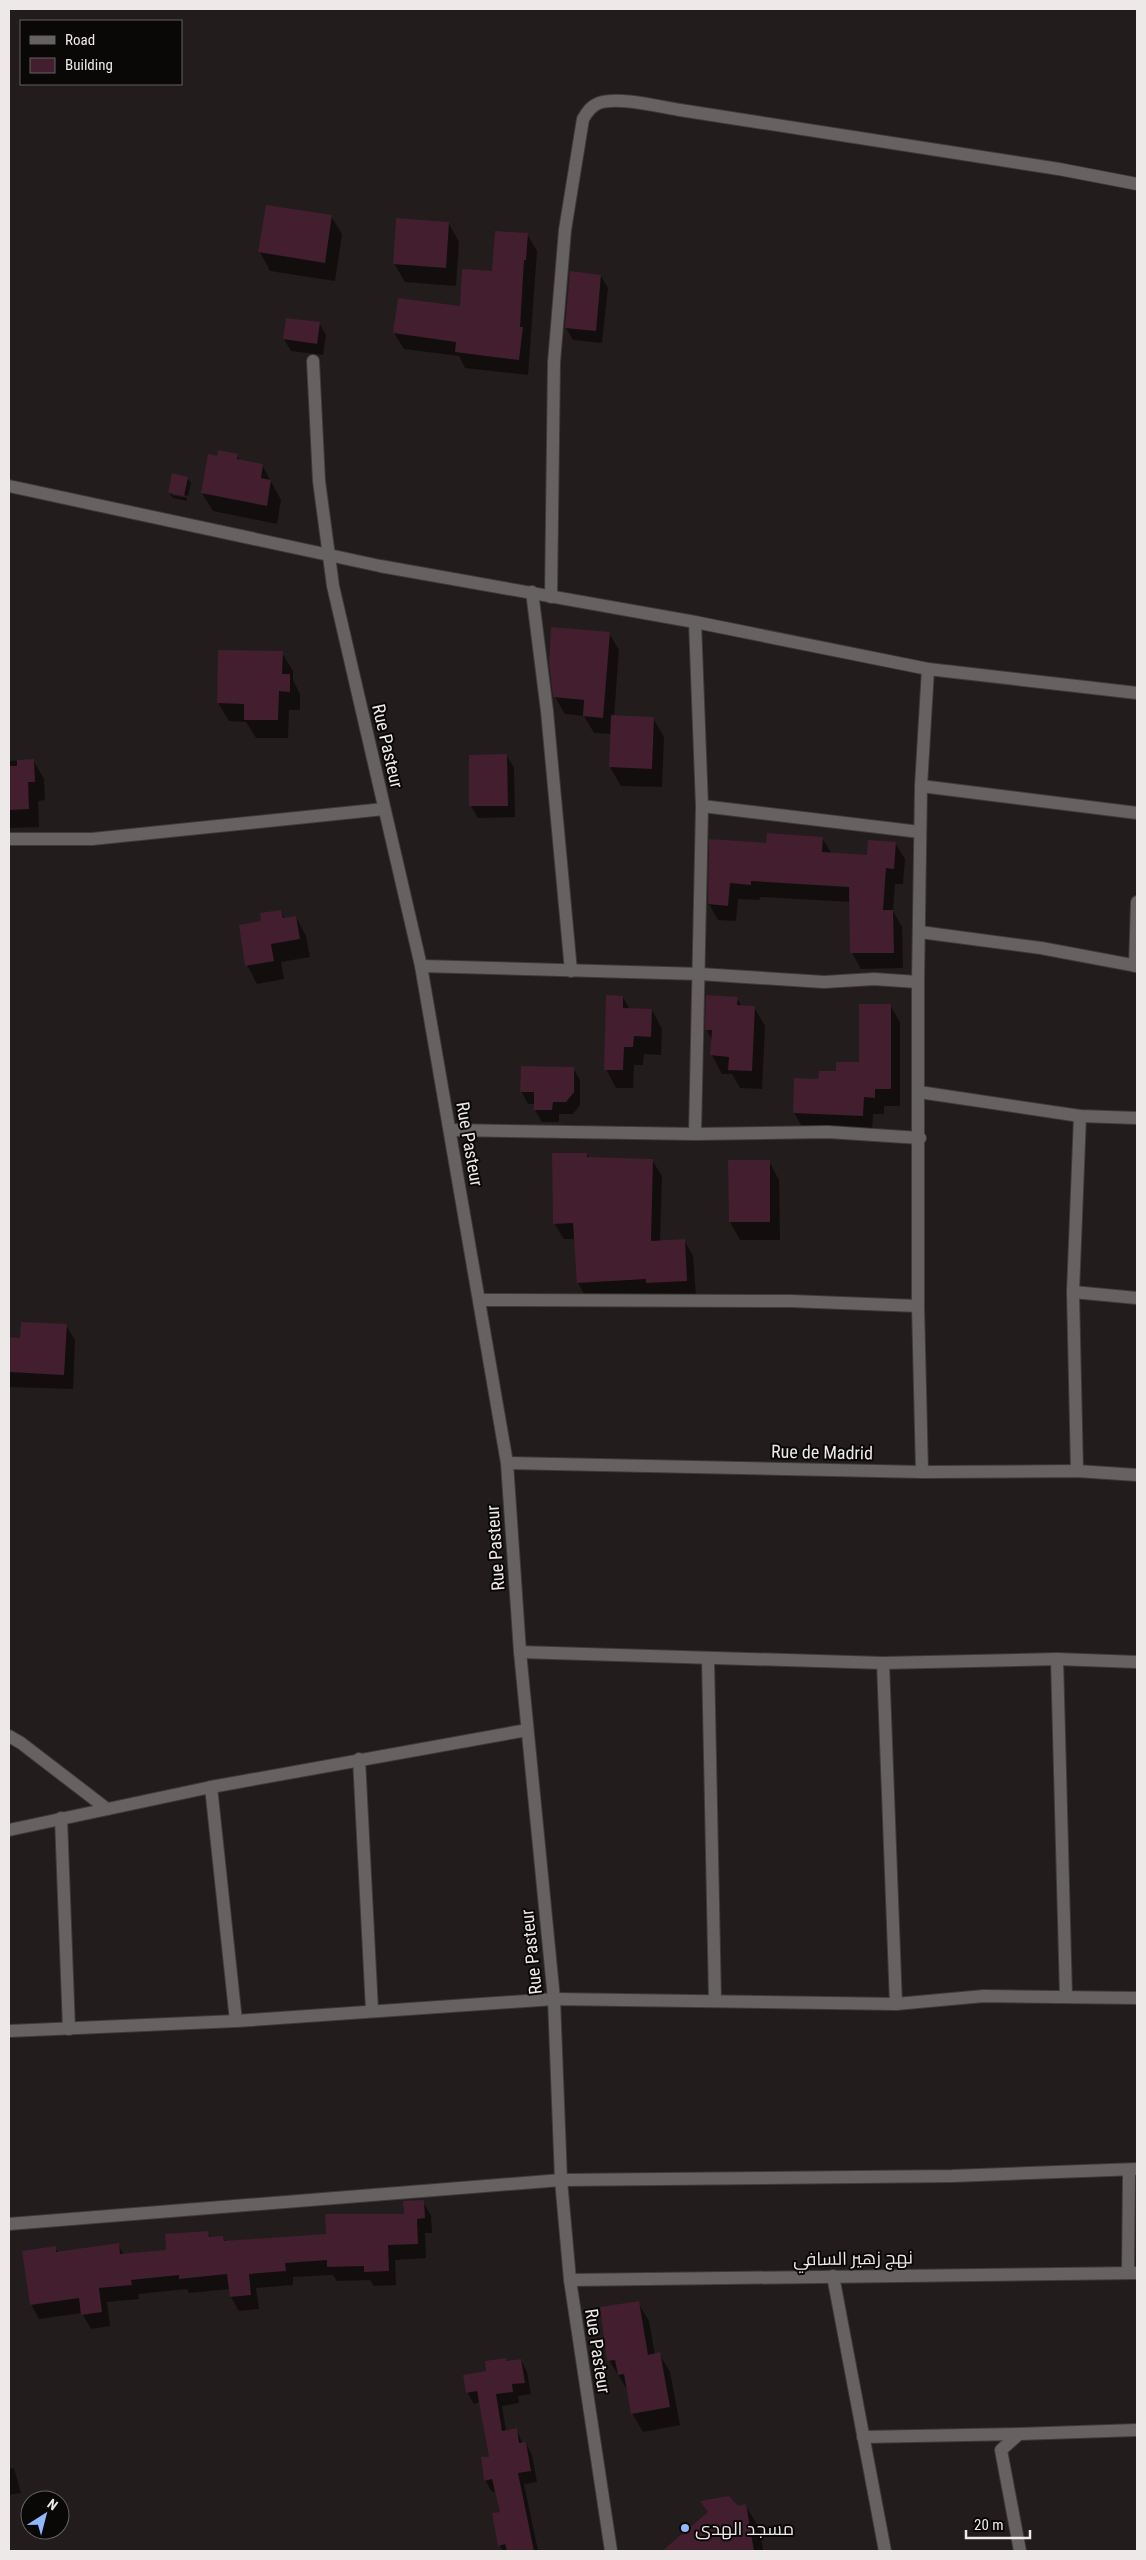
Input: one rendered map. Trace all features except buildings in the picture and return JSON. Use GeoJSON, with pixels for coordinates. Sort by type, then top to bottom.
{"type":"FeatureCollection","features":[{"type":"Feature","properties":{"kind":"street"},"geometry":{"type":"LineString","coordinates":[[551,597],[554,362],[564,239],[583,119],[593,106],[608,101],[619,101],[1059,169],[1137,184]]}},
{"type":"Feature","properties":{"kind":"street","name":"Rue Pasteur"},"geometry":{"type":"LineString","coordinates":[[313,361],[318,471],[328,555],[421,966],[507,1463],[520,1652],[554,1999],[561,2180],[570,2280],[611,2551]]}},
{"type":"Feature","properties":{"kind":"street"},"geometry":{"type":"LineString","coordinates":[[9,486],[328,555],[696,622],[928,668],[1137,694]]}},
{"type":"Feature","properties":{"kind":"street"},"geometry":{"type":"LineString","coordinates":[[532,592],[550,731],[571,971]]}},
{"type":"Feature","properties":{"kind":"street"},"geometry":{"type":"LineString","coordinates":[[695,1134],[700,974],[702,806],[696,622]]}},
{"type":"Feature","properties":{"kind":"street"},"geometry":{"type":"LineString","coordinates":[[922,1472],[918,1306],[920,1138],[918,982],[921,786],[928,668]]}},
{"type":"Feature","properties":{"kind":"street"},"geometry":{"type":"LineString","coordinates":[[921,786],[1137,813]]}},
{"type":"Feature","properties":{"kind":"street"},"geometry":{"type":"LineString","coordinates":[[702,806],[920,832]]}},
{"type":"Feature","properties":{"kind":"street"},"geometry":{"type":"LineString","coordinates":[[9,839],[92,839],[384,809]]}},
{"type":"Feature","properties":{"kind":"street"},"geometry":{"type":"LineString","coordinates":[[920,932],[1040,948],[1136,966],[1137,902]]}},
{"type":"Feature","properties":{"kind":"street"},"geometry":{"type":"LineString","coordinates":[[421,966],[700,974],[824,982],[874,979],[918,982]]}},
{"type":"Feature","properties":{"kind":"street"},"geometry":{"type":"LineString","coordinates":[[919,1092],[1080,1116],[1137,1118]]}},
{"type":"Feature","properties":{"kind":"street"},"geometry":{"type":"LineString","coordinates":[[1077,1471],[1073,1292],[1080,1116]]}},
{"type":"Feature","properties":{"kind":"street"},"geometry":{"type":"LineString","coordinates":[[450,1130],[695,1134],[828,1132],[920,1138]]}},
{"type":"Feature","properties":{"kind":"street"},"geometry":{"type":"LineString","coordinates":[[1073,1292],[1137,1298]]}},
{"type":"Feature","properties":{"kind":"street"},"geometry":{"type":"LineString","coordinates":[[479,1300],[781,1301],[918,1306]]}},
{"type":"Feature","properties":{"kind":"street","name":"Rue de Madrid"},"geometry":{"type":"LineString","coordinates":[[507,1463],[922,1472],[1077,1471],[1137,1475]]}},
{"type":"Feature","properties":{"kind":"street"},"geometry":{"type":"LineString","coordinates":[[520,1652],[883,1663],[1057,1659],[1137,1662]]}},
{"type":"Feature","properties":{"kind":"street"},"geometry":{"type":"LineString","coordinates":[[708,1659],[715,2000]]}},
{"type":"Feature","properties":{"kind":"street"},"geometry":{"type":"LineString","coordinates":[[1057,1659],[1066,1996]]}},
{"type":"Feature","properties":{"kind":"street"},"geometry":{"type":"LineString","coordinates":[[883,1663],[896,2004]]}},
{"type":"Feature","properties":{"kind":"street"},"geometry":{"type":"LineString","coordinates":[[9,1830],[212,1787],[528,1730]]}},
{"type":"Feature","properties":{"kind":"street"},"geometry":{"type":"LineString","coordinates":[[9,1736],[28,1748],[107,1809]]}},
{"type":"Feature","properties":{"kind":"street"},"geometry":{"type":"LineString","coordinates":[[360,1759],[372,2010]]}},
{"type":"Feature","properties":{"kind":"street"},"geometry":{"type":"LineString","coordinates":[[212,1787],[236,2021]]}},
{"type":"Feature","properties":{"kind":"street"},"geometry":{"type":"LineString","coordinates":[[61,1818],[69,2029]]}},
{"type":"Feature","properties":{"kind":"street"},"geometry":{"type":"LineString","coordinates":[[9,2031],[236,2021],[372,2010],[554,1999],[896,2004],[984,1996],[1137,1998]]}},
{"type":"Feature","properties":{"kind":"street"},"geometry":{"type":"LineString","coordinates":[[9,2224],[561,2180],[952,2176],[1133,2170],[1133,2273]]}},
{"type":"Feature","properties":{"kind":"street","name":"نهج زهير السافي"},"geometry":{"type":"LineString","coordinates":[[570,2280],[1133,2273]]}},
{"type":"Feature","properties":{"kind":"street"},"geometry":{"type":"LineString","coordinates":[[833,2276],[884,2551]]}},
{"type":"Feature","properties":{"kind":"street"},"geometry":{"type":"LineString","coordinates":[[863,2437],[1137,2430]]}},
{"type":"Feature","properties":{"kind":"street"},"geometry":{"type":"LineString","coordinates":[[1019,2434],[1001,2450],[1020,2551]]}},
{"type":"Feature","properties":{"kind":"place","name":"مسجد الهدى"},"geometry":{"type":"Point","coordinates":[685,2528]}}]}
